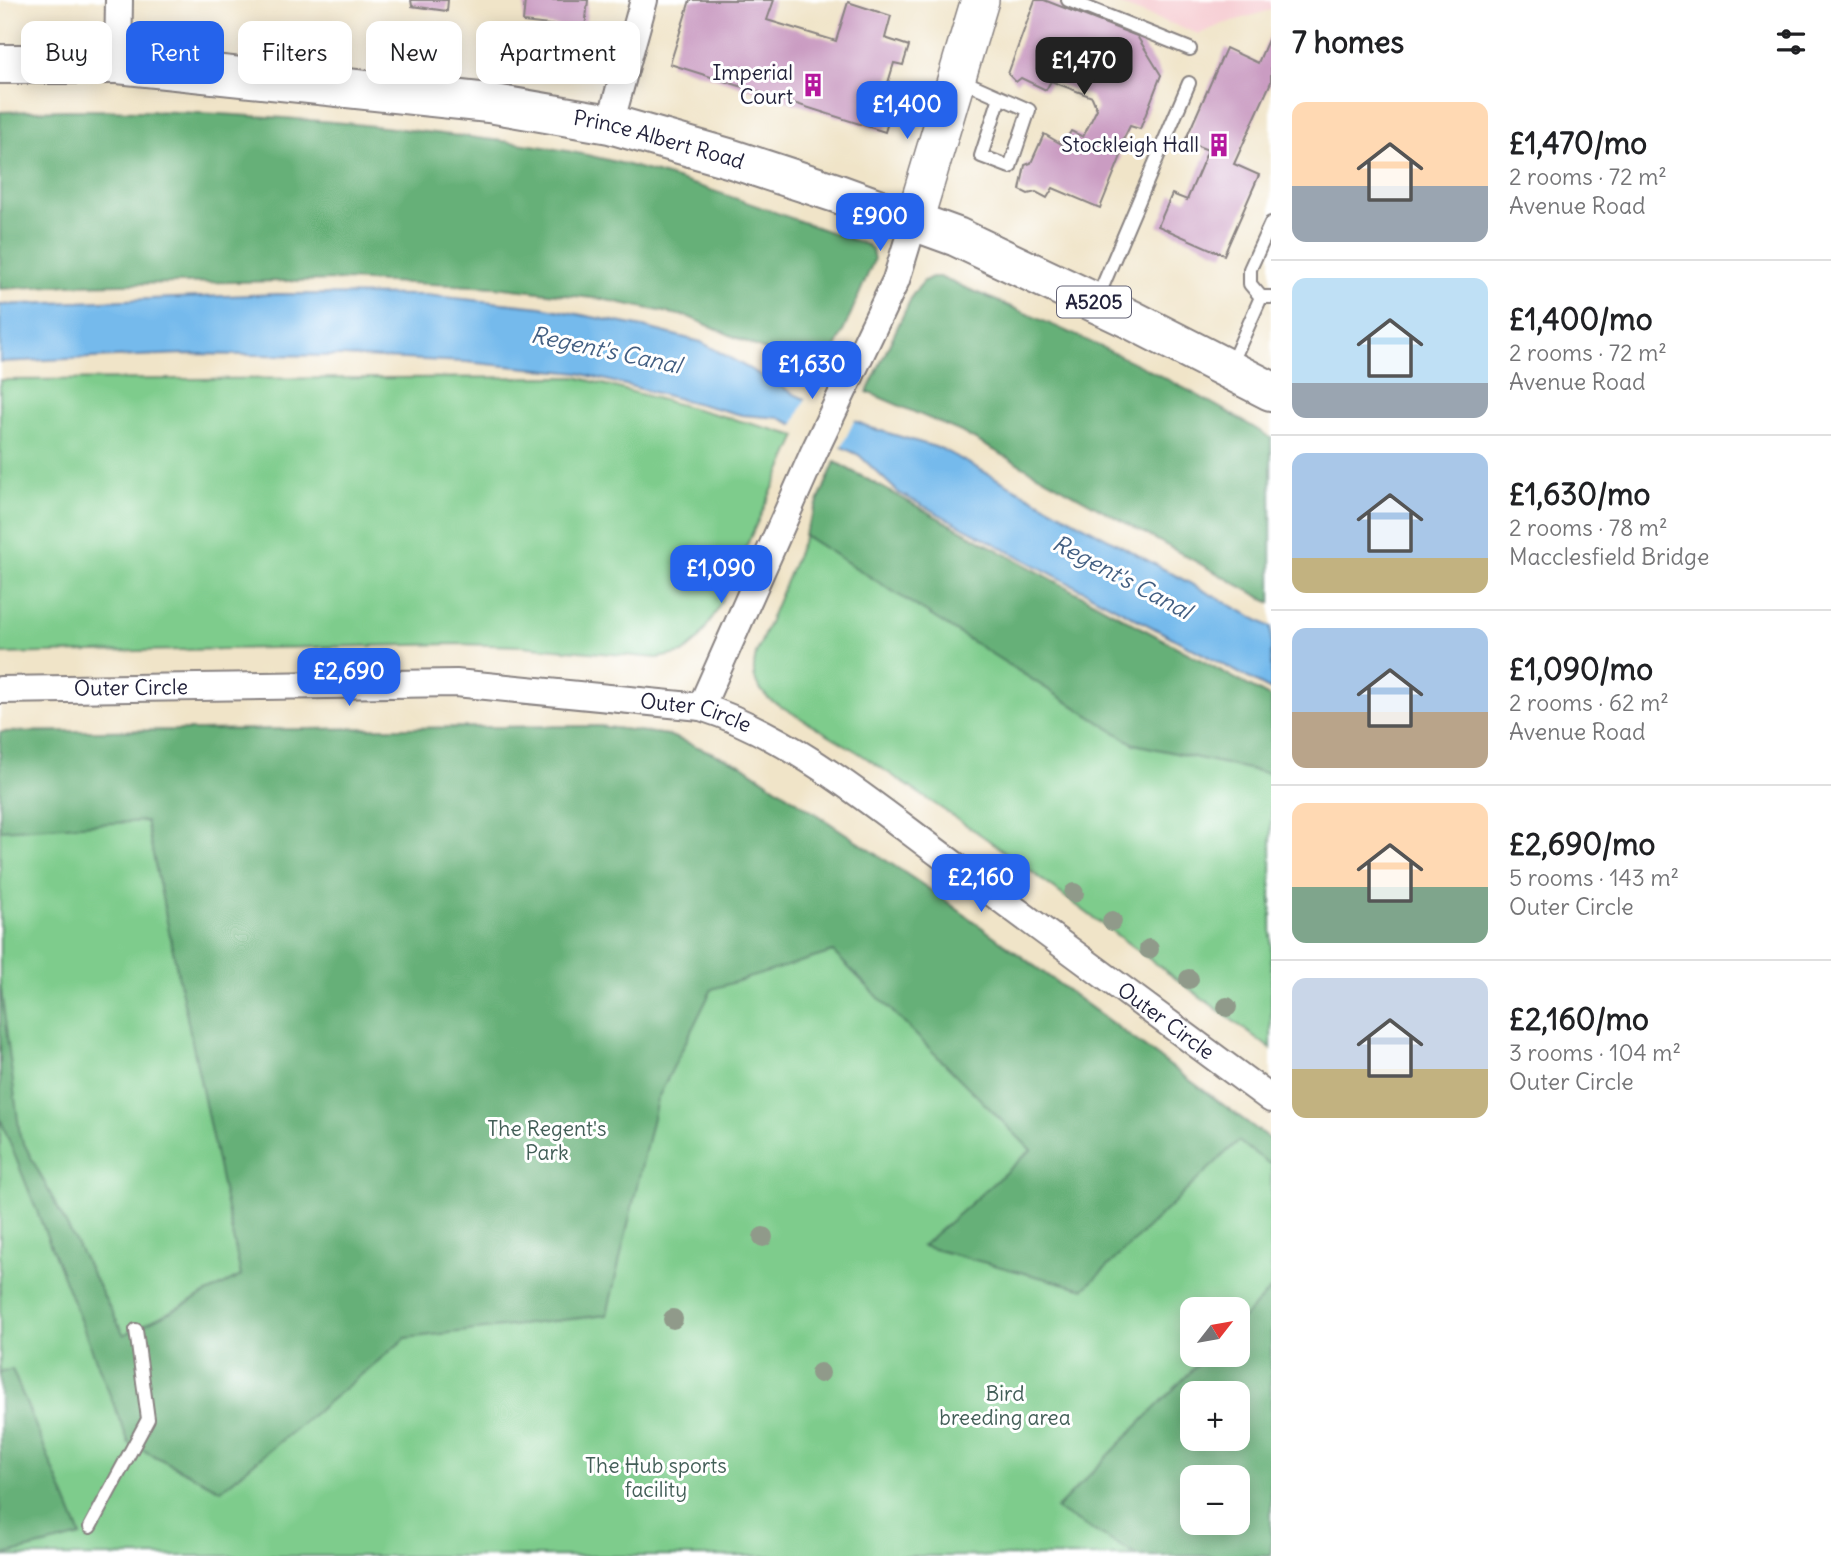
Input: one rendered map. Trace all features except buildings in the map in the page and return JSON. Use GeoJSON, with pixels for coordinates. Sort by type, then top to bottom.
{"type":"FeatureCollection","features":[{"type":"Feature","properties":{"kind":"main road"},"geometry":{"type":"LineString","coordinates":[[914,220],[980,0]]}},
{"type":"Feature","properties":{"kind":"main road","name":"Prince Albert Road"},"geometry":{"type":"LineString","coordinates":[[0,64],[118,64],[489,103],[610,124],[732,159],[957,237],[1096,302],[1271,391]]}},
{"type":"Feature","properties":{"kind":"street"},"geometry":{"type":"LineString","coordinates":[[118,64],[119,0]]}},
{"type":"Feature","properties":{"kind":"street"},"geometry":{"type":"LineString","coordinates":[[610,124],[644,0]]}},
{"type":"Feature","properties":{"kind":"street"},"geometry":{"type":"LineString","coordinates":[[701,707],[783,521],[897,278],[914,220]]}},
{"type":"Feature","properties":{"kind":"street","name":"Outer Circle"},"geometry":{"type":"LineString","coordinates":[[0,690],[456,683],[701,707],[728,715],[760,730],[863,797],[1271,1099]]}},
{"type":"Feature","properties":{"kind":"lane"},"geometry":{"type":"LineString","coordinates":[[1068,0],[1190,49]]}},
{"type":"Feature","properties":{"kind":"lane"},"geometry":{"type":"LineString","coordinates":[[957,78],[1000,97],[1029,110],[1010,167],[981,156],[1000,97]]}},
{"type":"Feature","properties":{"kind":"lane"},"geometry":{"type":"LineString","coordinates":[[1096,302],[1189,83]]}},
{"type":"Feature","properties":{"kind":"lane"},"geometry":{"type":"LineString","coordinates":[[1229,369],[1266,297],[1250,284],[1250,269],[1271,223]]}},
{"type":"Feature","properties":{"kind":"lane"},"geometry":{"type":"LineString","coordinates":[[90,1527],[148,1419],[136,1330]]}},
{"type":"Feature","properties":{"kind":"shaded area"},"geometry":{"type":"Polygon","coordinates":[[[1108,0],[1271,0],[1271,10],[1199,34],[1108,0]]]}},
{"type":"Feature","properties":{"kind":"green space"},"geometry":{"type":"Polygon","coordinates":[[[160,111],[301,119],[564,150],[637,167],[769,210],[867,245],[872,249],[874,260],[824,376],[689,317],[601,299],[495,287],[344,280],[68,285],[0,289],[0,112],[160,111]]]}},
{"type":"Feature","properties":{"kind":"green space"},"geometry":{"type":"Polygon","coordinates":[[[939,277],[981,294],[1108,350],[1232,414],[1271,438],[1271,603],[961,432],[867,392],[913,294],[924,281],[939,277]]]}},
{"type":"Feature","properties":{"kind":"green space"},"geometry":{"type":"Polygon","coordinates":[[[576,377],[797,436],[716,612],[698,640],[683,653],[657,658],[521,646],[456,644],[0,654],[0,380],[576,377]]]}},
{"type":"Feature","properties":{"kind":"green space"},"geometry":{"type":"Polygon","coordinates":[[[835,462],[1271,698],[1271,1049],[987,839],[859,753],[769,699],[760,689],[754,674],[756,654],[835,462]]]}},
{"type":"Feature","properties":{"kind":"green space"},"geometry":{"type":"Polygon","coordinates":[[[835,462],[1271,698],[1271,774],[1134,744],[804,535],[835,462]]]}},
{"type":"Feature","properties":{"kind":"green space","name":"The Regent's Park"},"geometry":{"type":"Polygon","coordinates":[[[599,726],[668,735],[742,765],[935,893],[1271,1140],[1271,1556],[0,1556],[0,732],[599,726]]]}},
{"type":"Feature","properties":{"kind":"green space"},"geometry":{"type":"Polygon","coordinates":[[[599,726],[668,735],[742,765],[935,893],[1271,1140],[1271,1165],[1238,1141],[1084,1289],[922,1246],[1031,1150],[833,952],[712,989],[657,1100],[607,1315],[406,1338],[221,1490],[129,1443],[0,1118],[0,982],[20,1136],[124,1335],[241,1276],[146,821],[0,830],[0,732],[599,726]]]}},
{"type":"Feature","properties":{"kind":"green space"},"geometry":{"type":"Polygon","coordinates":[[[1271,1289],[1271,1556],[1138,1556],[1056,1509],[1180,1383],[1180,1451],[1250,1451],[1250,1381],[1182,1381],[1195,1367],[1250,1367],[1250,1311],[1271,1289]]]}},
{"type":"Feature","properties":{"kind":"green space"},"geometry":{"type":"Polygon","coordinates":[[[12,1369],[81,1536],[0,1556],[0,1373],[12,1369]]]}},
{"type":"Feature","properties":{"kind":"water","name":"Regent's Canal"},"geometry":{"type":"Polygon","coordinates":[[[276,294],[425,295],[541,307],[643,327],[701,342],[796,395],[871,428],[942,449],[1271,627],[1271,690],[899,493],[859,455],[780,418],[742,415],[579,373],[466,362],[342,356],[184,354],[0,362],[0,305],[276,294]]]}},
{"type":"Feature","properties":{"kind":"pier"},"geometry":{"type":"Polygon","coordinates":[[[807,396],[856,417],[840,450],[792,428],[807,396]]]}},
{"type":"Feature","properties":{"kind":"place","name":"Imperial Court"},"geometry":{"type":"Point","coordinates":[813,85]}},
{"type":"Feature","properties":{"kind":"place","name":"Stockleigh Hall"},"geometry":{"type":"Point","coordinates":[1219,145]}},
{"type":"Feature","properties":{"kind":"park label","name":"Bird breeding area"},"geometry":{"type":"Point","coordinates":[1005,1406]}},
{"type":"Feature","properties":{"kind":"park label","name":"The Hub sports facility"},"geometry":{"type":"Point","coordinates":[656,1478]}}]}
